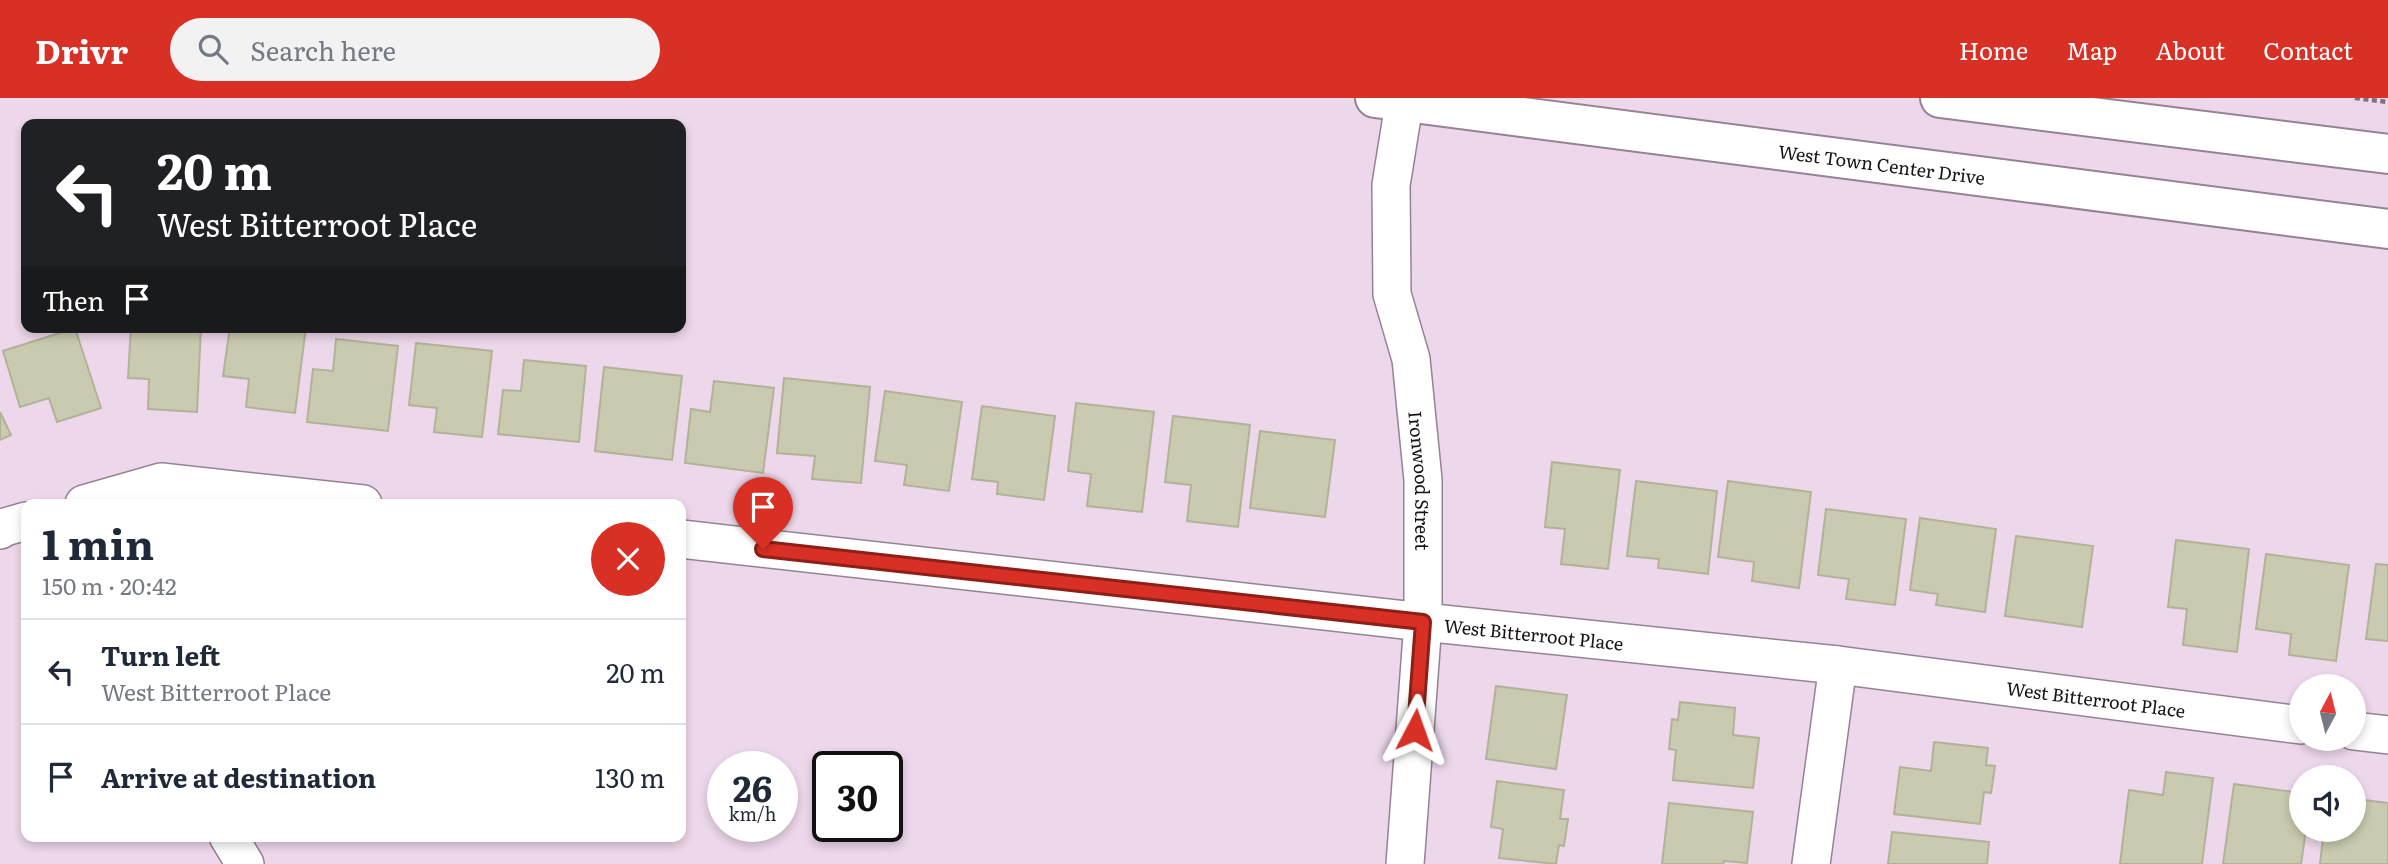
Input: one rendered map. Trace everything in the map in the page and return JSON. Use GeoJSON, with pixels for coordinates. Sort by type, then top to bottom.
{"type":"FeatureCollection","features":[{"type":"Feature","properties":{"kind":"street"},"geometry":{"type":"LineString","coordinates":[[1940,98],[2388,154]]}},
{"type":"Feature","properties":{"kind":"street","name":"West Town Center Drive"},"geometry":{"type":"LineString","coordinates":[[1395,99],[2388,229]]}},
{"type":"Feature","properties":{"kind":"street","name":"Ironwood Street"},"geometry":{"type":"LineString","coordinates":[[1395,99],[1391,185],[1392,294],[1410,359],[1423,480],[1423,622],[1405,864]]}},
{"type":"Feature","properties":{"kind":"street"},"geometry":{"type":"LineString","coordinates":[[102,499],[162,482],[317,499]]}},
{"type":"Feature","properties":{"kind":"street"},"geometry":{"type":"LineString","coordinates":[[0,530],[21,522]]}},
{"type":"Feature","properties":{"kind":"street","name":"West Bitterroot Place"},"geometry":{"type":"LineString","coordinates":[[686,540],[1423,622],[1838,665],[2289,723]]}},
{"type":"Feature","properties":{"kind":"street"},"geometry":{"type":"LineString","coordinates":[[1811,864],[1838,665]]}},
{"type":"Feature","properties":{"kind":"street"},"geometry":{"type":"LineString","coordinates":[[2366,732],[2388,735]]}},
{"type":"Feature","properties":{"kind":"street"},"geometry":{"type":"LineString","coordinates":[[232,842],[245,864]]}},
{"type":"Feature","properties":{"kind":"path"},"geometry":{"type":"LineString","coordinates":[[2355,98],[2388,102]]}},
{"type":"Feature","properties":{"kind":"building"},"geometry":{"type":"Polygon","coordinates":[[[59,333],[77,333],[101,408],[57,422],[49,398],[20,407],[3,351],[59,333]]]}},
{"type":"Feature","properties":{"kind":"building"},"geometry":{"type":"Polygon","coordinates":[[[131,333],[201,333],[197,412],[148,409],[149,379],[128,378],[131,333]]]}},
{"type":"Feature","properties":{"kind":"building"},"geometry":{"type":"Polygon","coordinates":[[[229,333],[305,333],[295,413],[246,407],[249,379],[223,376],[229,333]]]}},
{"type":"Feature","properties":{"kind":"building"},"geometry":{"type":"Polygon","coordinates":[[[336,339],[398,346],[388,431],[307,422],[313,369],[333,371],[336,339]]]}},
{"type":"Feature","properties":{"kind":"building"},"geometry":{"type":"Polygon","coordinates":[[[416,343],[492,351],[482,437],[434,432],[437,408],[409,405],[416,343]]]}},
{"type":"Feature","properties":{"kind":"building"},"geometry":{"type":"Polygon","coordinates":[[[524,360],[586,366],[579,442],[498,434],[503,390],[521,391],[524,360]]]}},
{"type":"Feature","properties":{"kind":"building"},"geometry":{"type":"Polygon","coordinates":[[[604,367],[682,376],[672,460],[595,451],[604,367]]]}},
{"type":"Feature","properties":{"kind":"building"},"geometry":{"type":"Polygon","coordinates":[[[784,378],[870,387],[861,483],[812,479],[815,456],[777,453],[784,378]]]}},
{"type":"Feature","properties":{"kind":"building"},"geometry":{"type":"Polygon","coordinates":[[[714,381],[774,388],[763,473],[685,463],[691,409],[710,412],[714,381]]]}},
{"type":"Feature","properties":{"kind":"building"},"geometry":{"type":"Polygon","coordinates":[[[885,391],[962,402],[949,491],[904,485],[907,465],[875,461],[885,391]]]}},
{"type":"Feature","properties":{"kind":"building"},"geometry":{"type":"Polygon","coordinates":[[[1076,403],[1154,412],[1142,512],[1087,506],[1091,474],[1068,471],[1076,403]]]}},
{"type":"Feature","properties":{"kind":"building"},"geometry":{"type":"Polygon","coordinates":[[[982,406],[1055,416],[1044,500],[997,494],[998,482],[972,479],[982,406]]]}},
{"type":"Feature","properties":{"kind":"building"},"geometry":{"type":"Polygon","coordinates":[[[0,412],[11,435],[0,440],[0,412]]]}},
{"type":"Feature","properties":{"kind":"building"},"geometry":{"type":"Polygon","coordinates":[[[1173,416],[1250,425],[1238,527],[1187,521],[1191,485],[1165,482],[1173,416]]]}},
{"type":"Feature","properties":{"kind":"building"},"geometry":{"type":"Polygon","coordinates":[[[1260,431],[1335,440],[1325,517],[1250,508],[1260,431]]]}},
{"type":"Feature","properties":{"kind":"building"},"geometry":{"type":"Polygon","coordinates":[[[1552,462],[1620,470],[1608,569],[1561,564],[1565,529],[1545,527],[1552,462]]]}},
{"type":"Feature","properties":{"kind":"building"},"geometry":{"type":"Polygon","coordinates":[[[1636,481],[1717,491],[1708,574],[1658,568],[1659,559],[1627,556],[1636,481]]]}},
{"type":"Feature","properties":{"kind":"building"},"geometry":{"type":"Polygon","coordinates":[[[1728,481],[1811,492],[1799,588],[1752,581],[1754,562],[1718,557],[1728,481]]]}},
{"type":"Feature","properties":{"kind":"building"},"geometry":{"type":"Polygon","coordinates":[[[1826,509],[1906,519],[1895,605],[1846,599],[1849,579],[1818,575],[1826,509]]]}},
{"type":"Feature","properties":{"kind":"building"},"geometry":{"type":"Polygon","coordinates":[[[1920,518],[1996,529],[1985,612],[1936,605],[1938,594],[1910,590],[1920,518]]]}},
{"type":"Feature","properties":{"kind":"building"},"geometry":{"type":"Polygon","coordinates":[[[2016,536],[2093,546],[2082,627],[2005,616],[2016,536]]]}},
{"type":"Feature","properties":{"kind":"building"},"geometry":{"type":"Polygon","coordinates":[[[2176,540],[2249,549],[2237,652],[2183,645],[2187,609],[2168,607],[2176,540]]]}},
{"type":"Feature","properties":{"kind":"building"},"geometry":{"type":"Polygon","coordinates":[[[2266,554],[2349,565],[2336,661],[2289,655],[2291,634],[2256,629],[2266,554]]]}},
{"type":"Feature","properties":{"kind":"building"},"geometry":{"type":"Polygon","coordinates":[[[2376,564],[2388,565],[2388,641],[2366,639],[2376,564]]]}},
{"type":"Feature","properties":{"kind":"building"},"geometry":{"type":"Polygon","coordinates":[[[1496,686],[1567,695],[1556,769],[1486,759],[1496,686]]]}},
{"type":"Feature","properties":{"kind":"building"},"geometry":{"type":"Polygon","coordinates":[[[1680,702],[1735,708],[1733,735],[1759,738],[1753,788],[1673,780],[1676,750],[1669,749],[1672,719],[1678,720],[1680,702]]]}},
{"type":"Feature","properties":{"kind":"building"},"geometry":{"type":"Polygon","coordinates":[[[1934,742],[1988,748],[1986,765],[1995,766],[1991,793],[1984,792],[1980,824],[1894,814],[1900,767],[1931,771],[1934,742]]]}},
{"type":"Feature","properties":{"kind":"building"},"geometry":{"type":"Polygon","coordinates":[[[2166,772],[2213,778],[2202,864],[2120,864],[2129,790],[2163,795],[2166,772]]]}},
{"type":"Feature","properties":{"kind":"building"},"geometry":{"type":"Polygon","coordinates":[[[1497,781],[1564,790],[1560,819],[1568,819],[1564,846],[1559,845],[1556,864],[1499,858],[1503,829],[1491,827],[1497,781]]]}},
{"type":"Feature","properties":{"kind":"building"},"geometry":{"type":"Polygon","coordinates":[[[2234,784],[2289,791],[2289,842],[2304,842],[2301,864],[2223,864],[2234,784]]]}},
{"type":"Feature","properties":{"kind":"building"},"geometry":{"type":"Polygon","coordinates":[[[2366,800],[2388,803],[2388,864],[2320,864],[2323,842],[2366,842],[2366,800]]]}},
{"type":"Feature","properties":{"kind":"building"},"geometry":{"type":"Polygon","coordinates":[[[1669,803],[1753,812],[1747,863],[1724,861],[1723,864],[1662,864],[1669,803]]]}},
{"type":"Feature","properties":{"kind":"building"},"geometry":{"type":"Polygon","coordinates":[[[1892,832],[1989,842],[1987,864],[1888,864],[1892,832]]]}},
{"type":"Feature","properties":{"kind":"route"},"geometry":{"type":"LineString","coordinates":[[763,549],[1423,622],[1415,730]]}}]}
